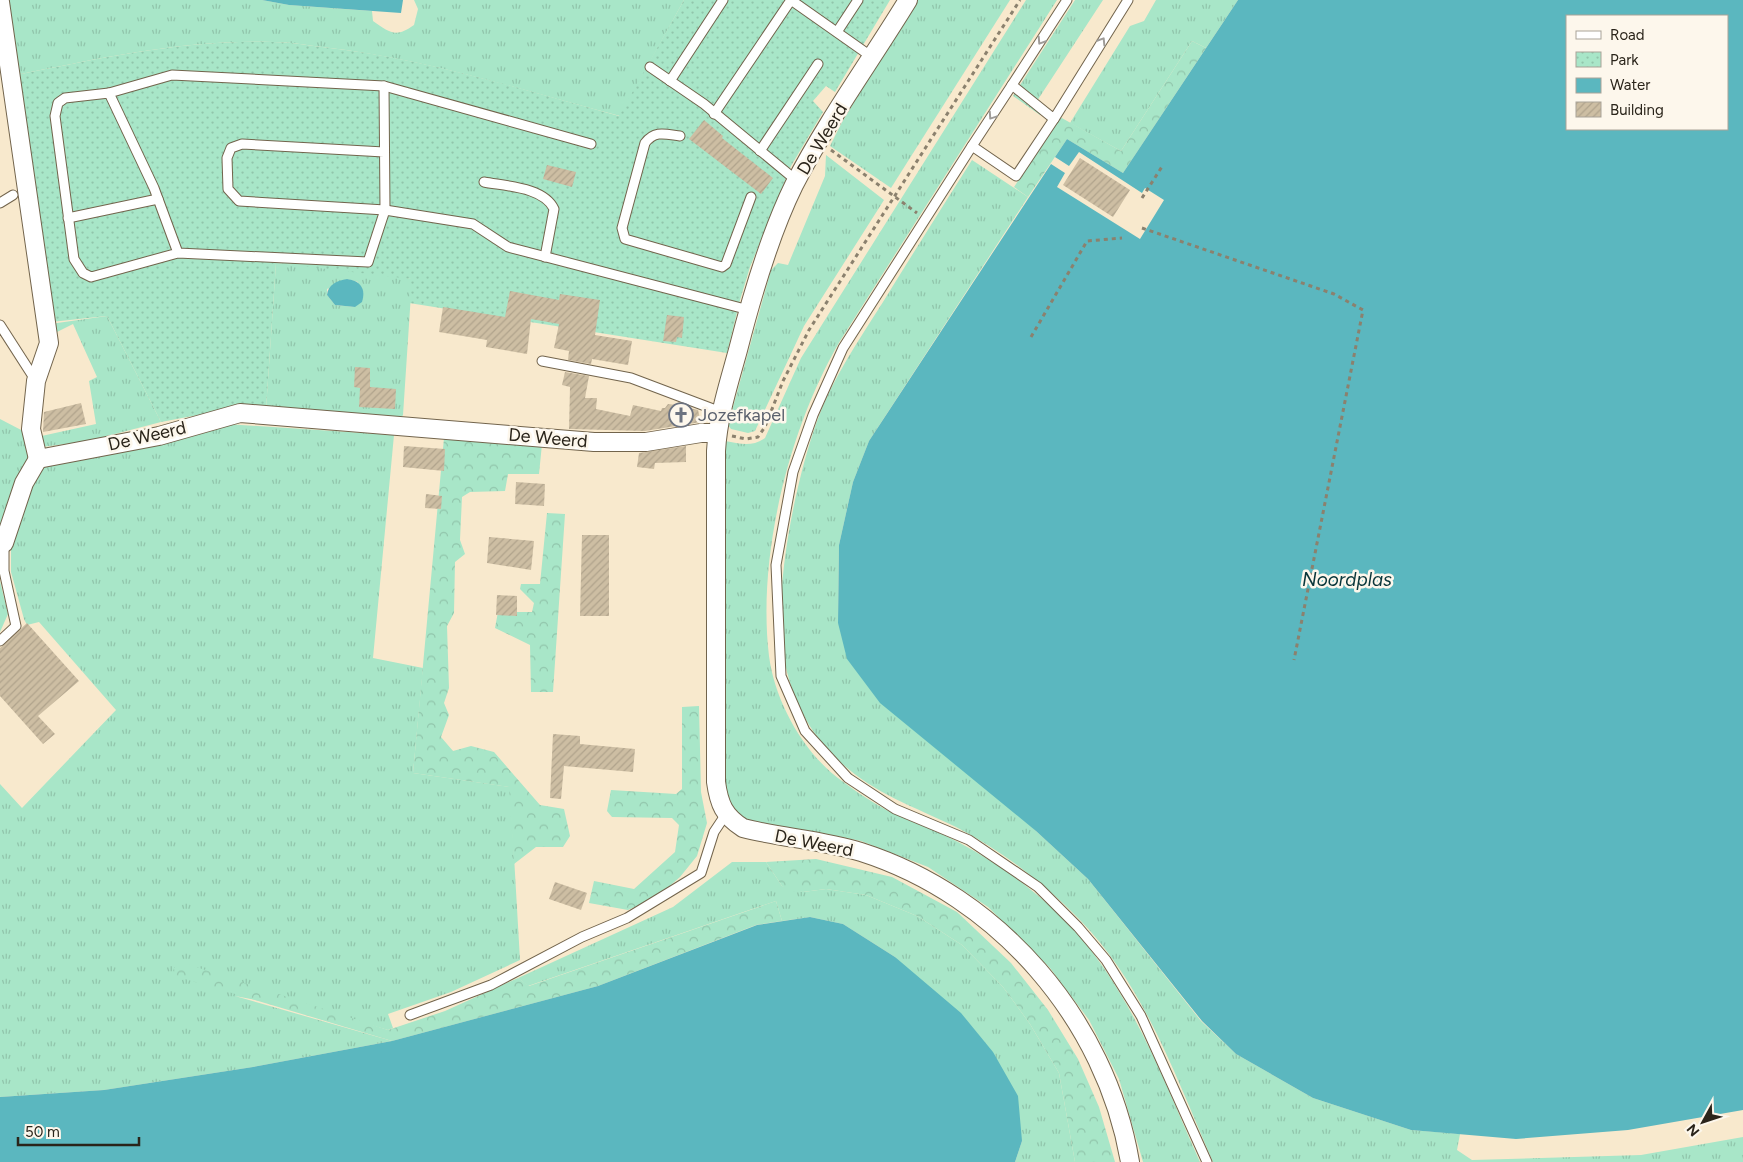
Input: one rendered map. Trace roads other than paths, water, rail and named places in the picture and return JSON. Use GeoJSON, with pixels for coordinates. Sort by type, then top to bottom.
{"type":"FeatureCollection","features":[{"type":"Feature","properties":{"kind":"street","name":"De Weerd"},"geometry":{"type":"LineString","coordinates":[[908,0],[819,141],[797,181],[780,219],[749,310],[717,432],[716,782],[719,802],[726,814],[743,828],[862,852],[932,883],[995,925],[1049,982],[1087,1038],[1110,1088],[1125,1134],[1130,1162]]}},
{"type":"Feature","properties":{"kind":"street"},"geometry":{"type":"LineString","coordinates":[[0,2],[48,344],[36,381],[31,429],[38,459],[24,483],[4,543]]}},
{"type":"Feature","properties":{"kind":"street","name":"De Weerd"},"geometry":{"type":"LineString","coordinates":[[38,459],[159,436],[240,413],[594,442],[646,442],[717,432]]}},
{"type":"Feature","properties":{"kind":"lane"},"geometry":{"type":"LineString","coordinates":[[670,81],[722,0]]}},
{"type":"Feature","properties":{"kind":"lane"},"geometry":{"type":"LineString","coordinates":[[714,114],[791,0],[872,58]]}},
{"type":"Feature","properties":{"kind":"lane"},"geometry":{"type":"LineString","coordinates":[[837,32],[858,0]]}},
{"type":"Feature","properties":{"kind":"lane"},"geometry":{"type":"LineString","coordinates":[[1067,0],[843,348],[813,414],[793,472],[776,565],[781,676],[805,731],[848,778],[895,809],[969,840],[1038,887],[1078,927],[1106,960],[1141,1016],[1207,1162]]}},
{"type":"Feature","properties":{"kind":"lane"},"geometry":{"type":"LineString","coordinates":[[972,146],[1016,176],[1128,0]]}},
{"type":"Feature","properties":{"kind":"lane"},"geometry":{"type":"LineString","coordinates":[[760,152],[818,64]]}},
{"type":"Feature","properties":{"kind":"lane"},"geometry":{"type":"LineString","coordinates":[[650,67],[714,114],[797,181]]}},
{"type":"Feature","properties":{"kind":"lane"},"geometry":{"type":"LineString","coordinates":[[384,86],[385,210],[368,262],[178,253],[92,277],[82,273],[74,259],[55,116],[58,103],[65,98],[109,93],[172,75],[384,86],[591,144]]}},
{"type":"Feature","properties":{"kind":"lane"},"geometry":{"type":"LineString","coordinates":[[1012,86],[1054,118]]}},
{"type":"Feature","properties":{"kind":"lane"},"geometry":{"type":"LineString","coordinates":[[109,93],[158,199],[178,253]]}},
{"type":"Feature","properties":{"kind":"lane"},"geometry":{"type":"LineString","coordinates":[[680,136],[660,133],[651,135],[645,143],[622,228],[625,239],[722,267],[726,264],[751,197]]}},
{"type":"Feature","properties":{"kind":"lane"},"geometry":{"type":"LineString","coordinates":[[384,152],[242,144],[232,148],[227,158],[228,190],[239,201],[385,210],[473,224],[508,247],[749,310]]}},
{"type":"Feature","properties":{"kind":"lane"},"geometry":{"type":"LineString","coordinates":[[484,182],[542,196],[551,203],[554,209],[545,256]]}},
{"type":"Feature","properties":{"kind":"lane"},"geometry":{"type":"LineString","coordinates":[[0,203],[13,194]]}},
{"type":"Feature","properties":{"kind":"lane"},"geometry":{"type":"LineString","coordinates":[[68,218],[158,199]]}},
{"type":"Feature","properties":{"kind":"lane"},"geometry":{"type":"LineString","coordinates":[[0,325],[36,381]]}},
{"type":"Feature","properties":{"kind":"lane"},"geometry":{"type":"LineString","coordinates":[[542,362],[631,378],[722,412]]}},
{"type":"Feature","properties":{"kind":"lane"},"geometry":{"type":"LineString","coordinates":[[0,641],[16,626],[4,572],[4,543]]}},
{"type":"Feature","properties":{"kind":"lane"},"geometry":{"type":"LineString","coordinates":[[410,1016],[491,985],[582,937],[627,918],[701,873],[714,832],[726,814]]}},
{"type":"Feature","properties":{"kind":"water"},"geometry":{"type":"Polygon","coordinates":[[[262,0],[403,0],[401,13],[289,5],[262,0]]]}},
{"type":"Feature","properties":{"kind":"water","name":"Noordplas"},"geometry":{"type":"Polygon","coordinates":[[[1238,0],[1743,0],[1743,1110],[1628,1130],[1516,1139],[1411,1130],[1313,1098],[1236,1054],[1202,1021],[1088,879],[1036,831],[880,703],[847,659],[838,623],[839,545],[853,482],[869,441],[1051,164],[1065,173],[1057,187],[1140,239],[1164,200],[1145,188],[1142,193],[1079,152],[1069,166],[1055,157],[1067,139],[1123,173],[1238,0]]]}},
{"type":"Feature","properties":{"kind":"water"},"geometry":{"type":"Polygon","coordinates":[[[347,279],[359,284],[363,290],[362,302],[355,307],[335,305],[327,295],[329,288],[334,284],[347,279]]]}},
{"type":"Feature","properties":{"kind":"water"},"geometry":{"type":"Polygon","coordinates":[[[810,917],[843,924],[895,957],[961,1013],[993,1052],[1018,1096],[1022,1141],[1015,1162],[0,1162],[0,1097],[104,1090],[253,1067],[392,1041],[598,986],[757,925],[810,917]]]}},
{"type":"Feature","properties":{"kind":"place","name":"Jozefkapel"},"geometry":{"type":"Point","coordinates":[681,415]}}]}
